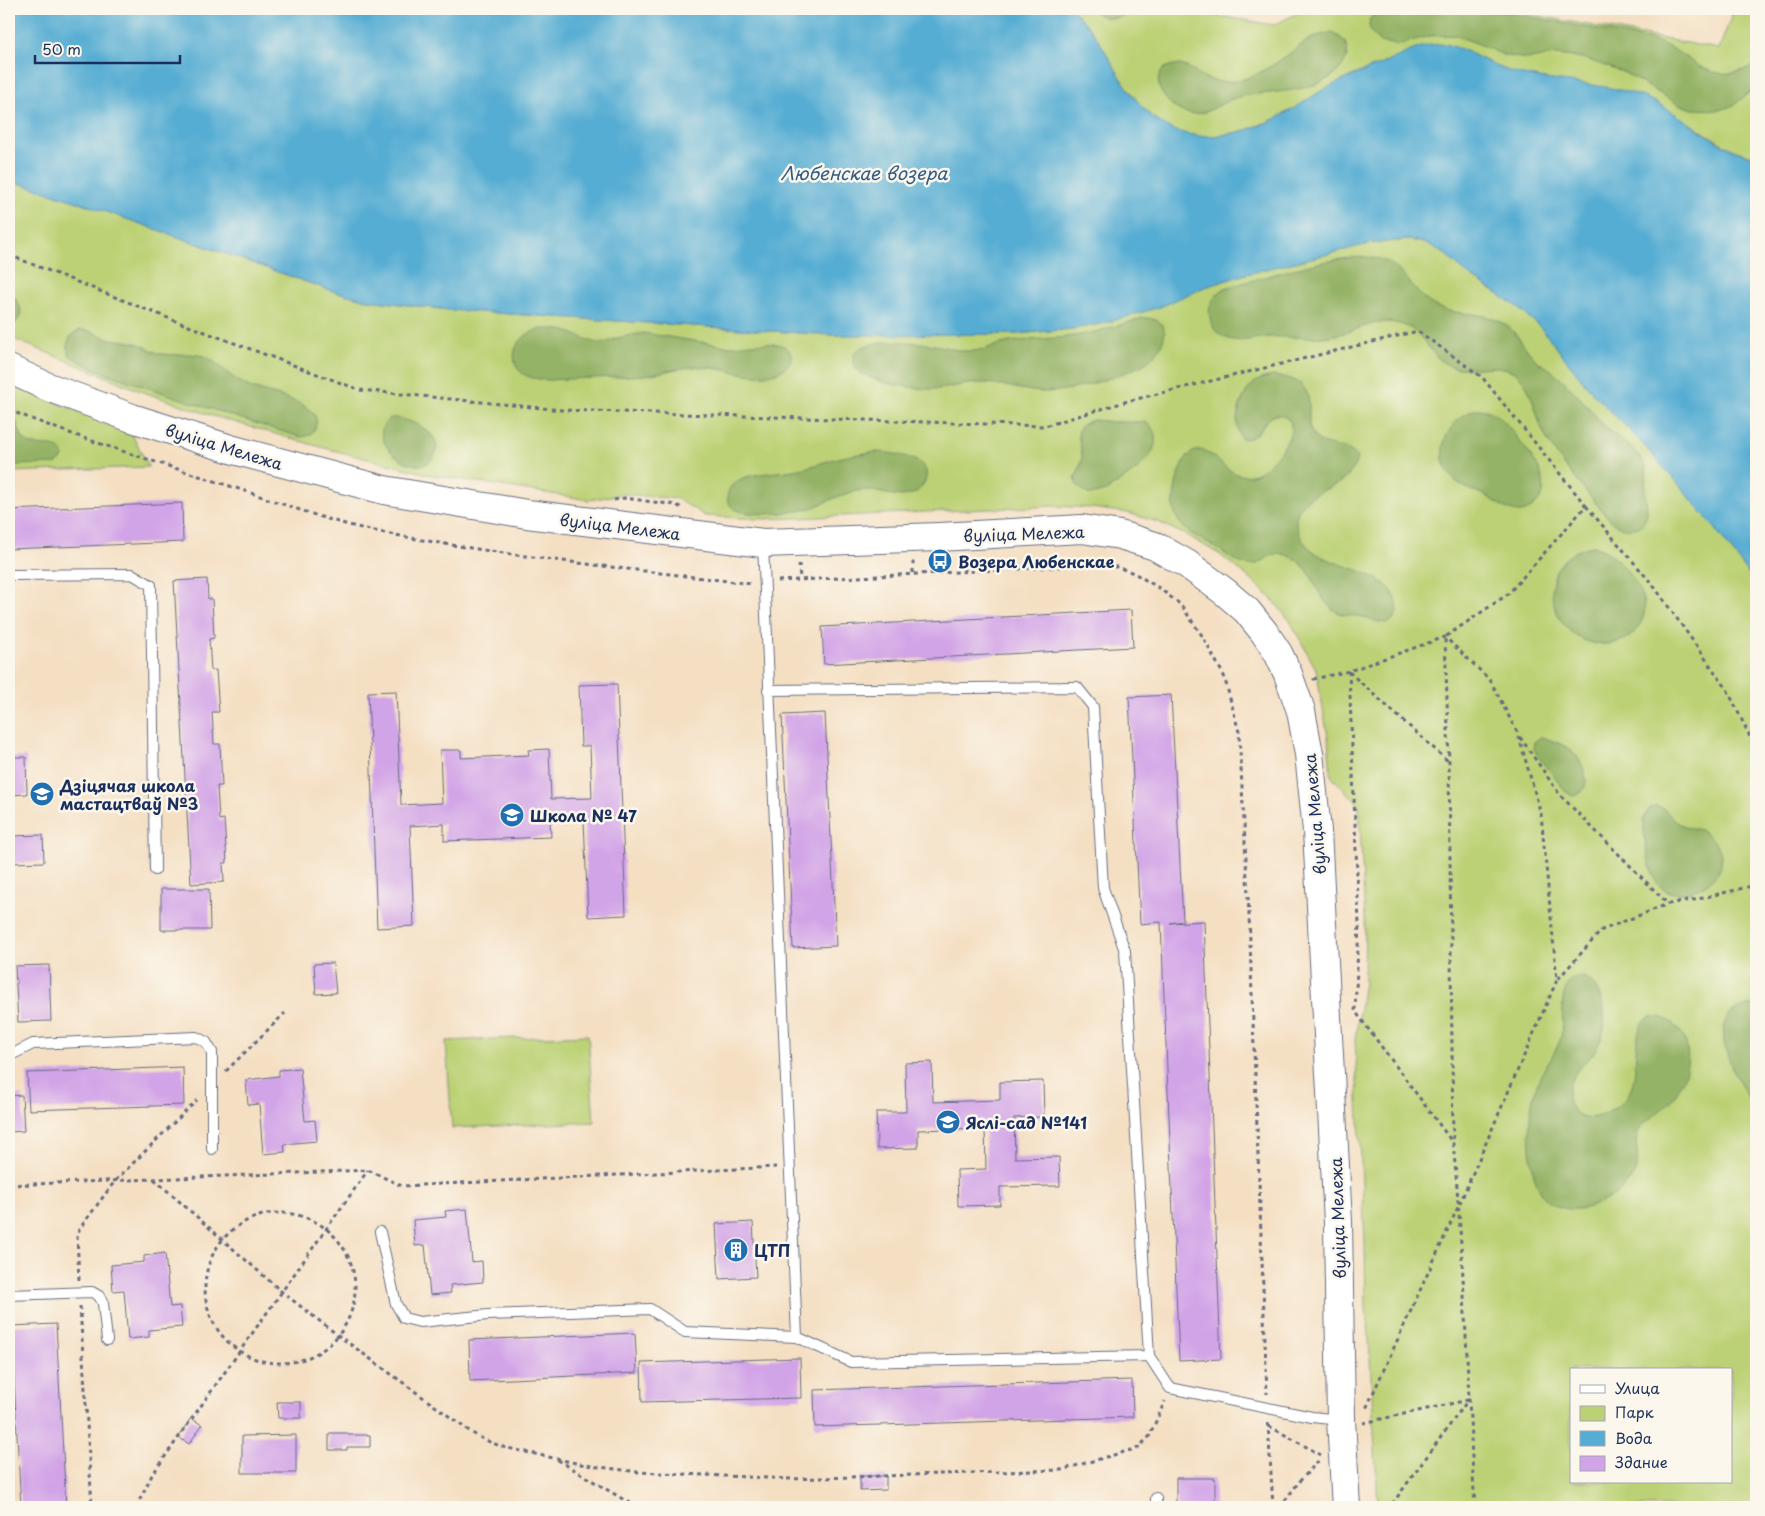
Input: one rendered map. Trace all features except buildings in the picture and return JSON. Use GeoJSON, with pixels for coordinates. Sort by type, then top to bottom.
{"type":"FeatureCollection","features":[{"type":"Feature","properties":{"kind":"main road","name":"вуліца Мележа"},"geometry":{"type":"LineString","coordinates":[[9,369],[48,387],[151,424],[234,450],[384,490],[527,514],[763,543],[939,537],[1082,529],[1120,535],[1155,546],[1187,564],[1225,592],[1247,611],[1264,632],[1288,674],[1300,711],[1309,754],[1317,831],[1338,1222],[1341,1420],[1346,1507]]}},
{"type":"Feature","properties":{"kind":"lane"},"geometry":{"type":"LineString","coordinates":[[763,543],[797,1337]]}},
{"type":"Feature","properties":{"kind":"lane"},"geometry":{"type":"LineString","coordinates":[[9,574],[132,574],[151,585],[155,870]]}},
{"type":"Feature","properties":{"kind":"lane"},"geometry":{"type":"LineString","coordinates":[[768,690],[1077,687],[1093,707],[1104,888],[1125,951],[1149,1356],[1170,1388],[1268,1408],[1341,1420]]}},
{"type":"Feature","properties":{"kind":"lane"},"geometry":{"type":"LineString","coordinates":[[9,1056],[33,1044],[196,1037],[206,1042],[212,1052],[212,1149]]}},
{"type":"Feature","properties":{"kind":"lane"},"geometry":{"type":"LineString","coordinates":[[380,1232],[396,1304],[404,1318],[420,1322],[488,1315],[650,1308],[685,1332],[797,1337],[851,1362],[1149,1356]]}},
{"type":"Feature","properties":{"kind":"lane"},"geometry":{"type":"LineString","coordinates":[[9,1295],[92,1292],[99,1296],[104,1303],[107,1340]]}},
{"type":"Feature","properties":{"kind":"path"},"geometry":{"type":"LineString","coordinates":[[9,255],[178,322],[360,390],[562,410],[1045,426],[1128,401],[1418,331],[1482,378],[1586,506],[1653,584],[1727,689],[1752,741],[1756,759]]}},
{"type":"Feature","properties":{"kind":"path"},"geometry":{"type":"LineString","coordinates":[[9,410],[123,453],[242,490],[292,508],[369,530],[499,552],[753,584],[800,578],[1097,565],[1117,567],[1134,573],[1159,588],[1181,605],[1204,637],[1224,676],[1240,741],[1250,915],[1273,1507]]}},
{"type":"Feature","properties":{"kind":"path"},"geometry":{"type":"LineString","coordinates":[[606,502],[624,498],[676,505],[690,512]]}},
{"type":"Feature","properties":{"kind":"path"},"geometry":{"type":"LineString","coordinates":[[1310,671],[1314,679],[1349,671],[1445,638],[1508,594],[1586,506]]}},
{"type":"Feature","properties":{"kind":"path"},"geometry":{"type":"LineString","coordinates":[[799,558],[800,578]]}},
{"type":"Feature","properties":{"kind":"path"},"geometry":{"type":"LineString","coordinates":[[964,560],[964,571]]}},
{"type":"Feature","properties":{"kind":"path"},"geometry":{"type":"LineString","coordinates":[[912,573],[913,563]]}},
{"type":"Feature","properties":{"kind":"path"},"geometry":{"type":"LineString","coordinates":[[1445,638],[1490,680],[1518,734],[1560,796],[1668,904]]}},
{"type":"Feature","properties":{"kind":"path"},"geometry":{"type":"LineString","coordinates":[[1445,638],[1449,762],[1453,1143],[1459,1205],[1474,1507]]}},
{"type":"Feature","properties":{"kind":"path"},"geometry":{"type":"LineString","coordinates":[[1349,671],[1449,762]]}},
{"type":"Feature","properties":{"kind":"path"},"geometry":{"type":"LineString","coordinates":[[1349,671],[1359,925],[1355,1011],[1453,1143]]}},
{"type":"Feature","properties":{"kind":"path"},"geometry":{"type":"LineString","coordinates":[[1518,734],[1541,814],[1557,980]]}},
{"type":"Feature","properties":{"kind":"path"},"geometry":{"type":"LineString","coordinates":[[1468,1400],[1359,1423],[1459,1205],[1557,980],[1602,930],[1668,904],[1694,900],[1756,885]]}},
{"type":"Feature","properties":{"kind":"path"},"geometry":{"type":"LineString","coordinates":[[1349,1017],[1355,1011]]}},
{"type":"Feature","properties":{"kind":"path"},"geometry":{"type":"LineString","coordinates":[[92,1507],[77,1235],[80,1228],[115,1181],[285,1013]]}},
{"type":"Feature","properties":{"kind":"path"},"geometry":{"type":"LineString","coordinates":[[9,1186],[368,1170],[402,1186],[790,1166]]}},
{"type":"Feature","properties":{"kind":"path"},"geometry":{"type":"LineString","coordinates":[[136,1507],[152,1475],[368,1170]]}},
{"type":"Feature","properties":{"kind":"path"},"geometry":{"type":"LineString","coordinates":[[154,1179],[282,1292],[472,1433],[503,1447],[585,1465],[638,1472],[791,1480],[1061,1470],[1138,1448],[1149,1437],[1170,1388]]}},
{"type":"Feature","properties":{"kind":"path"},"geometry":{"type":"LineString","coordinates":[[285,1212],[307,1217],[328,1228],[347,1251],[356,1280],[353,1310],[339,1336],[318,1354],[292,1363],[265,1363],[240,1352],[220,1335],[208,1312],[204,1287],[209,1261],[222,1239],[240,1224],[261,1214],[285,1212]]}},
{"type":"Feature","properties":{"kind":"path"},"geometry":{"type":"LineString","coordinates":[[1390,1507],[1468,1400]]}},
{"type":"Feature","properties":{"kind":"path"},"geometry":{"type":"LineString","coordinates":[[1269,1426],[1323,1456],[1299,1482],[1280,1507]]}},
{"type":"Feature","properties":{"kind":"path"},"geometry":{"type":"LineString","coordinates":[[556,1458],[626,1501],[643,1507]]}},
{"type":"Feature","properties":{"kind":"green space"},"geometry":{"type":"Polygon","coordinates":[[[1072,9],[1200,9],[1201,13],[1274,25],[1306,9],[1501,9],[1719,49],[1734,9],[1756,9],[1756,157],[1723,144],[1659,104],[1637,95],[1517,74],[1458,48],[1438,44],[1382,63],[1349,77],[1276,118],[1246,130],[1214,136],[1182,133],[1167,127],[1154,118],[1137,101],[1096,37],[1072,9]]]}},
{"type":"Feature","properties":{"kind":"green space"},"geometry":{"type":"Polygon","coordinates":[[[1090,9],[1135,9],[1124,16],[1112,18],[1101,16],[1090,9]]]}},
{"type":"Feature","properties":{"kind":"green space"},"geometry":{"type":"Polygon","coordinates":[[[1378,9],[1488,9],[1653,40],[1712,72],[1739,71],[1756,64],[1756,89],[1734,105],[1721,110],[1693,109],[1680,105],[1625,73],[1583,58],[1555,55],[1529,59],[1506,56],[1454,35],[1429,36],[1398,45],[1380,42],[1371,32],[1369,26],[1370,19],[1378,9]]]}},
{"type":"Feature","properties":{"kind":"green space"},"geometry":{"type":"Polygon","coordinates":[[[1332,33],[1340,37],[1347,46],[1346,59],[1338,71],[1314,85],[1239,97],[1207,111],[1193,114],[1186,113],[1170,104],[1160,89],[1158,81],[1160,74],[1165,69],[1174,65],[1184,66],[1209,79],[1220,82],[1242,80],[1272,65],[1305,42],[1317,36],[1332,33]]]}},
{"type":"Feature","properties":{"kind":"green space"},"geometry":{"type":"Polygon","coordinates":[[[9,180],[75,201],[332,291],[368,300],[449,310],[832,335],[1016,334],[1072,329],[1101,324],[1160,307],[1202,288],[1246,274],[1373,243],[1408,240],[1421,242],[1434,247],[1446,255],[1466,273],[1516,306],[1541,328],[1595,396],[1675,480],[1715,528],[1756,584],[1756,1507],[1378,1507],[1366,1311],[1365,1243],[1355,1040],[1364,982],[1365,921],[1359,805],[1331,776],[1328,737],[1316,669],[1290,621],[1270,597],[1219,554],[1190,537],[1158,522],[1128,513],[1092,508],[1053,506],[758,519],[705,516],[678,499],[624,494],[589,500],[427,474],[317,446],[210,415],[138,390],[9,337],[9,180]]]}},
{"type":"Feature","properties":{"kind":"green space"},"geometry":{"type":"Polygon","coordinates":[[[1365,257],[1388,262],[1402,273],[1419,294],[1441,309],[1493,318],[1512,330],[1535,359],[1565,382],[1604,425],[1641,458],[1647,472],[1645,491],[1647,513],[1642,524],[1628,529],[1617,525],[1606,516],[1557,455],[1542,429],[1526,386],[1517,374],[1509,370],[1492,367],[1465,369],[1448,365],[1441,361],[1410,328],[1394,323],[1377,323],[1344,333],[1310,338],[1269,337],[1234,340],[1221,335],[1214,329],[1211,323],[1209,312],[1211,304],[1215,297],[1225,288],[1313,264],[1365,257]]]}},
{"type":"Feature","properties":{"kind":"green space"},"geometry":{"type":"Polygon","coordinates":[[[9,293],[17,301],[21,311],[18,320],[9,327],[9,293]]]}},
{"type":"Feature","properties":{"kind":"green space"},"geometry":{"type":"Polygon","coordinates":[[[1143,318],[1154,319],[1161,323],[1164,330],[1161,345],[1150,360],[1112,377],[1059,391],[1039,392],[985,383],[936,389],[917,388],[876,380],[857,370],[853,363],[854,354],[861,348],[871,344],[910,342],[962,351],[973,351],[1010,342],[1081,335],[1143,318]]]}},
{"type":"Feature","properties":{"kind":"green space"},"geometry":{"type":"Polygon","coordinates":[[[541,329],[566,331],[596,343],[605,343],[617,338],[643,333],[727,346],[776,344],[787,348],[791,356],[788,364],[781,371],[764,375],[696,367],[632,376],[549,380],[534,378],[520,372],[514,357],[519,342],[529,333],[541,329]]]}},
{"type":"Feature","properties":{"kind":"green space"},"geometry":{"type":"Polygon","coordinates":[[[81,330],[110,339],[136,343],[161,354],[192,354],[208,358],[235,379],[249,387],[285,398],[305,407],[313,413],[316,420],[314,431],[307,436],[300,437],[93,368],[69,355],[67,345],[69,340],[72,335],[81,330]]]}},
{"type":"Feature","properties":{"kind":"green space"},"geometry":{"type":"Polygon","coordinates":[[[1273,376],[1288,378],[1304,388],[1309,401],[1310,428],[1317,439],[1328,445],[1347,449],[1357,457],[1353,469],[1346,478],[1316,494],[1300,508],[1296,523],[1303,541],[1323,557],[1361,571],[1384,583],[1392,592],[1397,603],[1396,614],[1389,623],[1343,614],[1329,607],[1305,568],[1289,556],[1277,554],[1256,564],[1240,563],[1191,533],[1183,527],[1177,518],[1174,503],[1176,486],[1181,468],[1190,454],[1202,450],[1236,474],[1245,476],[1262,470],[1284,447],[1291,428],[1290,421],[1283,416],[1276,415],[1271,417],[1254,436],[1241,438],[1238,432],[1237,417],[1245,394],[1258,380],[1273,376]]]}},
{"type":"Feature","properties":{"kind":"green space"},"geometry":{"type":"Polygon","coordinates":[[[9,385],[129,429],[149,467],[9,472],[9,385]]]}},
{"type":"Feature","properties":{"kind":"green space"},"geometry":{"type":"Polygon","coordinates":[[[1479,409],[1493,413],[1503,420],[1528,452],[1539,470],[1543,479],[1544,488],[1542,496],[1528,510],[1519,512],[1506,508],[1485,495],[1463,486],[1446,469],[1443,446],[1449,431],[1462,416],[1479,409]]]}},
{"type":"Feature","properties":{"kind":"green space"},"geometry":{"type":"Polygon","coordinates":[[[9,414],[15,420],[22,437],[28,443],[58,448],[63,456],[61,460],[56,464],[9,465],[9,414]]]}},
{"type":"Feature","properties":{"kind":"green space"},"geometry":{"type":"Polygon","coordinates":[[[391,418],[409,421],[427,430],[436,444],[436,453],[430,461],[422,465],[412,464],[402,460],[393,453],[385,444],[382,435],[383,426],[391,418]]]}},
{"type":"Feature","properties":{"kind":"green space"},"geometry":{"type":"Polygon","coordinates":[[[1094,420],[1145,422],[1151,426],[1155,433],[1155,444],[1152,453],[1137,470],[1106,491],[1090,495],[1082,490],[1075,481],[1082,455],[1078,434],[1079,429],[1086,423],[1094,420]]]}},
{"type":"Feature","properties":{"kind":"green space"},"geometry":{"type":"Polygon","coordinates":[[[877,452],[904,456],[921,464],[925,469],[926,477],[922,486],[910,495],[902,496],[869,490],[855,491],[808,509],[781,513],[748,513],[733,508],[728,501],[728,492],[732,485],[745,477],[804,468],[834,459],[877,452]]]}},
{"type":"Feature","properties":{"kind":"green space"},"geometry":{"type":"Polygon","coordinates":[[[1593,546],[1613,556],[1625,568],[1635,582],[1642,597],[1645,608],[1641,622],[1633,634],[1622,641],[1608,644],[1588,642],[1572,632],[1560,618],[1553,601],[1553,584],[1559,567],[1572,554],[1593,546]]]}},
{"type":"Feature","properties":{"kind":"green space"},"geometry":{"type":"Polygon","coordinates":[[[1541,737],[1554,741],[1573,752],[1581,763],[1586,777],[1586,784],[1579,794],[1572,796],[1565,791],[1536,753],[1534,742],[1541,737]]]}},
{"type":"Feature","properties":{"kind":"green space"},"geometry":{"type":"Polygon","coordinates":[[[1656,806],[1666,811],[1680,824],[1708,835],[1719,849],[1721,862],[1717,874],[1707,884],[1695,890],[1681,893],[1669,892],[1659,885],[1655,879],[1649,863],[1643,819],[1650,808],[1656,806]]]}},
{"type":"Feature","properties":{"kind":"green space"},"geometry":{"type":"Polygon","coordinates":[[[1575,977],[1586,978],[1594,985],[1603,1008],[1604,1025],[1603,1033],[1596,1048],[1579,1068],[1570,1083],[1568,1099],[1575,1112],[1585,1117],[1603,1115],[1621,1103],[1628,1095],[1634,1075],[1637,1039],[1644,1022],[1651,1017],[1664,1018],[1675,1025],[1682,1033],[1688,1053],[1685,1074],[1676,1094],[1667,1105],[1641,1127],[1638,1133],[1637,1165],[1630,1181],[1613,1196],[1602,1202],[1580,1209],[1569,1209],[1549,1202],[1537,1186],[1529,1137],[1531,1111],[1536,1086],[1561,1037],[1564,997],[1569,983],[1575,977]]]}},
{"type":"Feature","properties":{"kind":"green space"},"geometry":{"type":"Polygon","coordinates":[[[1752,1005],[1756,1006],[1756,1046],[1751,1055],[1751,1060],[1756,1069],[1756,1108],[1736,1076],[1725,1048],[1724,1035],[1725,1023],[1730,1014],[1737,1009],[1752,1005]]]}},
{"type":"Feature","properties":{"kind":"green space"},"geometry":{"type":"Polygon","coordinates":[[[588,1035],[594,1122],[452,1128],[446,1041],[588,1035]]]}},
{"type":"Feature","properties":{"kind":"water","name":"Любенскае возера"},"geometry":{"type":"Polygon","coordinates":[[[9,9],[1072,9],[1096,37],[1124,83],[1147,112],[1171,129],[1186,134],[1203,136],[1237,133],[1254,128],[1295,108],[1334,84],[1412,50],[1436,44],[1453,46],[1511,72],[1631,93],[1660,105],[1727,147],[1756,157],[1756,584],[1715,528],[1675,480],[1595,396],[1541,328],[1516,306],[1466,273],[1446,255],[1434,247],[1421,242],[1408,240],[1373,243],[1246,274],[1202,288],[1160,307],[1101,324],[1072,329],[1016,334],[832,335],[449,310],[368,300],[332,291],[75,201],[9,180],[9,9]]]}},
{"type":"Feature","properties":{"kind":"place","name":"Возера Любенскае"},"geometry":{"type":"Point","coordinates":[940,561]}},
{"type":"Feature","properties":{"kind":"place","name":"Дзіцячая школа мастацтваў №3"},"geometry":{"type":"Point","coordinates":[42,794]}},
{"type":"Feature","properties":{"kind":"place","name":"Школа № 47"},"geometry":{"type":"Point","coordinates":[512,815]}},
{"type":"Feature","properties":{"kind":"place","name":"Яслі-сад №141"},"geometry":{"type":"Point","coordinates":[948,1122]}},
{"type":"Feature","properties":{"kind":"place","name":"ЦТП"},"geometry":{"type":"Point","coordinates":[736,1250]}}]}
